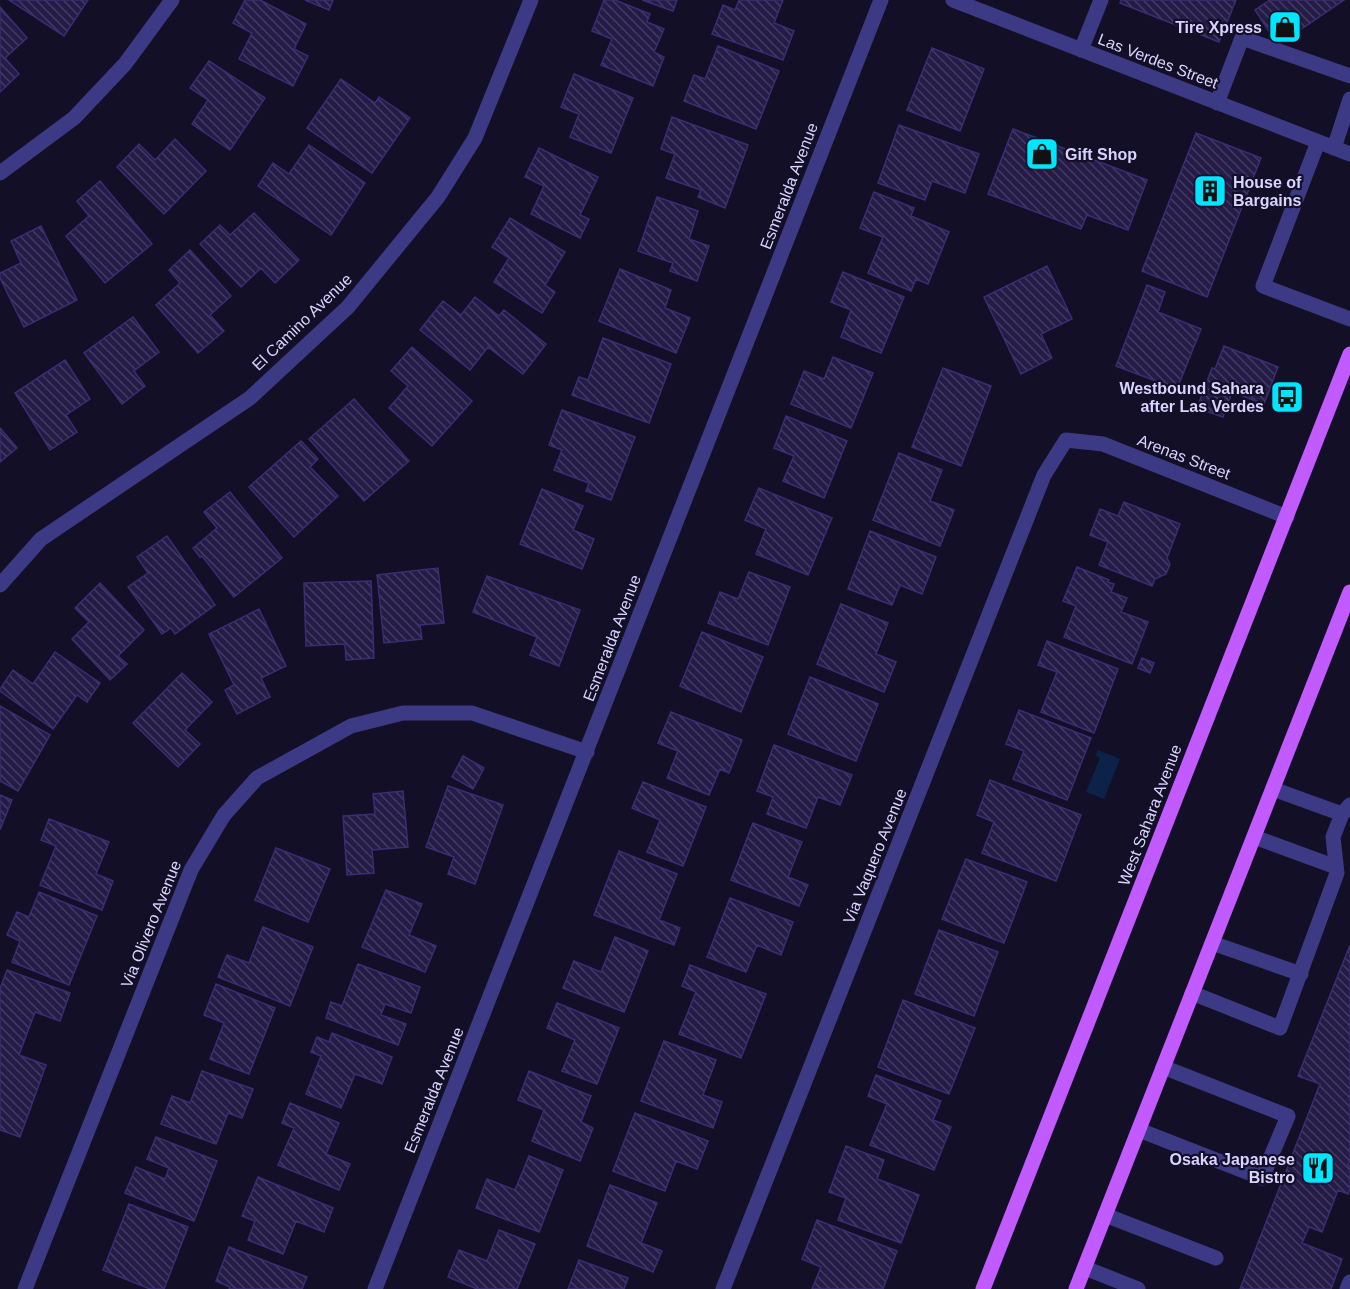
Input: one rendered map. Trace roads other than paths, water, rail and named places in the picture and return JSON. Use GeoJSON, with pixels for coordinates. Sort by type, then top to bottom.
{"type":"FeatureCollection","features":[{"type":"Feature","properties":{"kind":"main road","name":"West Sahara Avenue"},"geometry":{"type":"LineString","coordinates":[[984,1288],[1350,354]]}},
{"type":"Feature","properties":{"kind":"main road"},"geometry":{"type":"LineString","coordinates":[[1076,1289],[1350,592]]}},
{"type":"Feature","properties":{"kind":"street"},"geometry":{"type":"LineString","coordinates":[[0,173],[74,118],[125,64],[172,0]]}},
{"type":"Feature","properties":{"kind":"street","name":"El Camino Avenue"},"geometry":{"type":"LineString","coordinates":[[0,585],[42,539],[250,398],[348,307],[438,197],[475,138],[531,0]]}},
{"type":"Feature","properties":{"kind":"street","name":"Esmeralda Avenue"},"geometry":{"type":"LineString","coordinates":[[375,1289],[881,0]]}},
{"type":"Feature","properties":{"kind":"street","name":"Las Verdes Street"},"geometry":{"type":"LineString","coordinates":[[953,0],[1350,154]]}},
{"type":"Feature","properties":{"kind":"street"},"geometry":{"type":"LineString","coordinates":[[1081,50],[1101,0]]}},
{"type":"Feature","properties":{"kind":"street"},"geometry":{"type":"LineString","coordinates":[[1217,103],[1242,38],[1350,76]]}},
{"type":"Feature","properties":{"kind":"street"},"geometry":{"type":"LineString","coordinates":[[1334,148],[1350,99]]}},
{"type":"Feature","properties":{"kind":"street"},"geometry":{"type":"LineString","coordinates":[[1318,142],[1263,286],[1350,319]]}},
{"type":"Feature","properties":{"kind":"street","name":"Arenas Street"},"geometry":{"type":"LineString","coordinates":[[1066,440],[1103,444],[1287,517]]}},
{"type":"Feature","properties":{"kind":"street","name":"Via Vaquero Avenue"},"geometry":{"type":"LineString","coordinates":[[723,1289],[1044,475],[1066,440]]}},
{"type":"Feature","properties":{"kind":"street","name":"Via Olivero Avenue"},"geometry":{"type":"LineString","coordinates":[[25,1289],[191,870],[224,815],[257,778],[351,726],[403,713],[472,713],[587,752]]}},
{"type":"Feature","properties":{"kind":"street"},"geometry":{"type":"LineString","coordinates":[[1192,993],[1280,1028],[1337,873],[1334,837],[1346,810],[1273,789]]}},
{"type":"Feature","properties":{"kind":"street"},"geometry":{"type":"LineString","coordinates":[[1254,837],[1336,867]]}},
{"type":"Feature","properties":{"kind":"street"},"geometry":{"type":"LineString","coordinates":[[1212,943],[1301,974]]}},
{"type":"Feature","properties":{"kind":"street"},"geometry":{"type":"LineString","coordinates":[[1139,1130],[1262,1178],[1288,1116],[1163,1067]]}},
{"type":"Feature","properties":{"kind":"street"},"geometry":{"type":"LineString","coordinates":[[1105,1215],[1216,1258]]}},
{"type":"Feature","properties":{"kind":"street"},"geometry":{"type":"LineString","coordinates":[[1084,1268],[1138,1289]]}},
{"type":"Feature","properties":{"kind":"street"},"geometry":{"type":"LineString","coordinates":[[1347,1289],[1350,1282]]}},
{"type":"Feature","properties":{"kind":"water"},"geometry":{"type":"Polygon","coordinates":[[[1098,750],[1120,759],[1104,799],[1086,792],[1100,758],[1095,756],[1098,750]]]}},
{"type":"Feature","properties":{"kind":"place","name":"Tire Xpress"},"geometry":{"type":"Point","coordinates":[1285,27]}},
{"type":"Feature","properties":{"kind":"place","name":"Gift Shop"},"geometry":{"type":"Point","coordinates":[1042,154]}},
{"type":"Feature","properties":{"kind":"place","name":"House of Bargains"},"geometry":{"type":"Point","coordinates":[1210,191]}},
{"type":"Feature","properties":{"kind":"place","name":"Westbound Sahara after Las Verdes"},"geometry":{"type":"Point","coordinates":[1287,397]}},
{"type":"Feature","properties":{"kind":"place","name":"Osaka Japanese Bistro"},"geometry":{"type":"Point","coordinates":[1318,1168]}}]}
